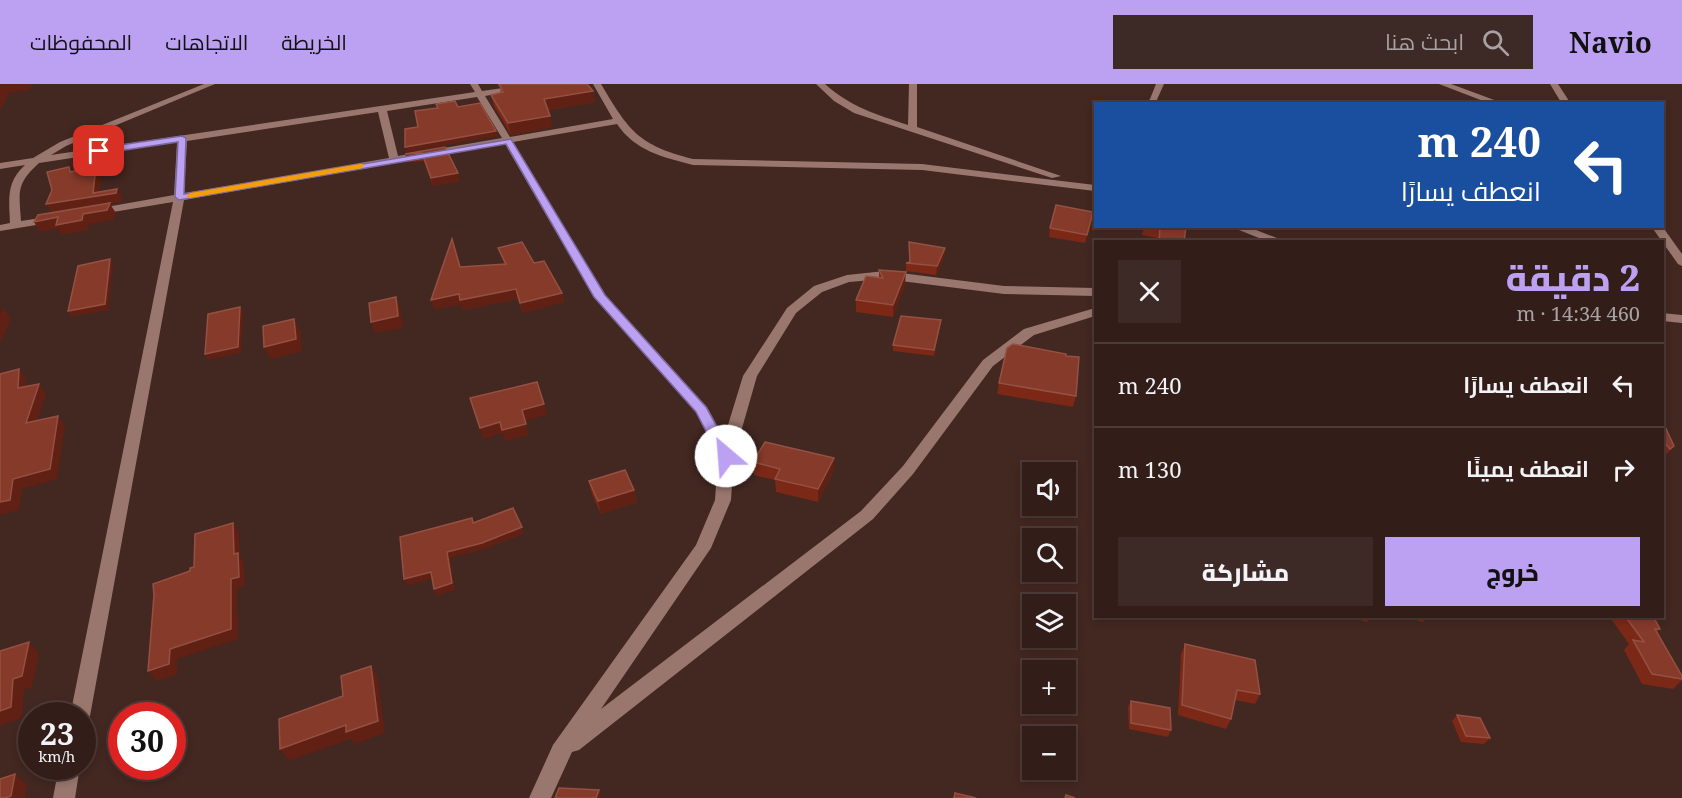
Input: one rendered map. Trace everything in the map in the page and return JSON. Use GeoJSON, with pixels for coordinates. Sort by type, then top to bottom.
{"type":"FeatureCollection","features":[{"type":"Feature","properties":{"kind":"street"},"geometry":{"type":"LineString","coordinates":[[16,225],[14,195],[19,176],[37,160],[63,144],[211,84]]}},
{"type":"Feature","properties":{"kind":"street"},"geometry":{"type":"LineString","coordinates":[[0,166],[382,109],[477,89],[547,84]]}},
{"type":"Feature","properties":{"kind":"street"},"geometry":{"type":"LineString","coordinates":[[597,84],[620,126],[637,141],[658,154],[693,162],[922,167],[1090,187]]}},
{"type":"Feature","properties":{"kind":"street"},"geometry":{"type":"LineString","coordinates":[[820,84],[837,99],[857,111],[1090,187]]}},
{"type":"Feature","properties":{"kind":"street"},"geometry":{"type":"LineString","coordinates":[[912,130],[913,84]]}},
{"type":"Feature","properties":{"kind":"street"},"geometry":{"type":"LineString","coordinates":[[1152,102],[1160,84]]}},
{"type":"Feature","properties":{"kind":"street"},"geometry":{"type":"LineString","coordinates":[[1443,84],[1495,102]]}},
{"type":"Feature","properties":{"kind":"street"},"geometry":{"type":"LineString","coordinates":[[1554,84],[1566,102]]}},
{"type":"Feature","properties":{"kind":"street"},"geometry":{"type":"LineString","coordinates":[[477,89],[600,297],[702,410],[726,456]]}},
{"type":"Feature","properties":{"kind":"street"},"geometry":{"type":"LineString","coordinates":[[382,109],[394,160]]}},
{"type":"Feature","properties":{"kind":"street"},"geometry":{"type":"LineString","coordinates":[[86,213],[618,121]]}},
{"type":"Feature","properties":{"kind":"street"},"geometry":{"type":"LineString","coordinates":[[83,702],[179,197],[182,138]]}},
{"type":"Feature","properties":{"kind":"street"},"geometry":{"type":"LineString","coordinates":[[0,228],[63,217]]}},
{"type":"Feature","properties":{"kind":"street"},"geometry":{"type":"LineString","coordinates":[[1240,228],[1276,240]]}},
{"type":"Feature","properties":{"kind":"street"},"geometry":{"type":"LineString","coordinates":[[1657,228],[1682,262]]}},
{"type":"Feature","properties":{"kind":"street"},"geometry":{"type":"LineString","coordinates":[[540,798],[560,752],[658,609],[703,548],[723,500],[726,456],[750,376],[791,311],[818,289],[847,279],[885,275],[1004,290],[1094,292]]}},
{"type":"Feature","properties":{"kind":"street"},"geometry":{"type":"LineString","coordinates":[[560,752],[867,515],[908,470],[988,363],[1029,332],[1094,312]]}},
{"type":"Feature","properties":{"kind":"street"},"geometry":{"type":"LineString","coordinates":[[1664,317],[1682,319]]}},
{"type":"Feature","properties":{"kind":"street"},"geometry":{"type":"LineString","coordinates":[[64,798],[67,780]]}},
{"type":"Feature","properties":{"kind":"building"},"geometry":{"type":"Polygon","coordinates":[[[499,84],[587,84],[593,91],[544,99],[550,116],[508,123],[491,95],[503,92],[499,84]]]}},
{"type":"Feature","properties":{"kind":"building"},"geometry":{"type":"Polygon","coordinates":[[[455,101],[458,107],[480,103],[496,131],[405,147],[405,129],[418,127],[415,111],[438,108],[436,104],[455,101]]]}},
{"type":"Feature","properties":{"kind":"building"},"geometry":{"type":"Polygon","coordinates":[[[445,147],[458,173],[431,178],[422,153],[405,154],[445,147]]]}},
{"type":"Feature","properties":{"kind":"building"},"geometry":{"type":"Polygon","coordinates":[[[69,167],[70,172],[96,167],[93,193],[117,189],[116,193],[46,204],[52,190],[47,172],[69,167]]]}},
{"type":"Feature","properties":{"kind":"building"},"geometry":{"type":"Polygon","coordinates":[[[110,203],[107,210],[83,214],[82,220],[56,225],[58,217],[34,222],[38,215],[110,203]]]}},
{"type":"Feature","properties":{"kind":"building"},"geometry":{"type":"Polygon","coordinates":[[[1056,205],[1093,212],[1087,235],[1050,228],[1056,205]]]}},
{"type":"Feature","properties":{"kind":"building"},"geometry":{"type":"Polygon","coordinates":[[[1160,228],[1186,228],[1184,240],[1159,240],[1160,228]]]}},
{"type":"Feature","properties":{"kind":"building"},"geometry":{"type":"Polygon","coordinates":[[[452,239],[460,267],[506,264],[498,248],[522,242],[534,263],[544,261],[562,293],[520,303],[516,289],[460,300],[459,294],[431,300],[452,239]]]}},
{"type":"Feature","properties":{"kind":"building"},"geometry":{"type":"Polygon","coordinates":[[[909,242],[945,248],[937,266],[906,263],[910,262],[909,242]]]}},
{"type":"Feature","properties":{"kind":"building"},"geometry":{"type":"Polygon","coordinates":[[[110,259],[105,304],[68,311],[78,266],[110,259]]]}},
{"type":"Feature","properties":{"kind":"building"},"geometry":{"type":"Polygon","coordinates":[[[879,270],[906,272],[893,305],[856,300],[866,276],[883,278],[879,270]]]}},
{"type":"Feature","properties":{"kind":"building"},"geometry":{"type":"Polygon","coordinates":[[[396,297],[398,316],[371,322],[369,303],[396,297]]]}},
{"type":"Feature","properties":{"kind":"building"},"geometry":{"type":"Polygon","coordinates":[[[240,307],[238,347],[205,354],[208,314],[240,307]]]}},
{"type":"Feature","properties":{"kind":"building"},"geometry":{"type":"Polygon","coordinates":[[[901,316],[941,320],[934,350],[893,345],[901,316]]]}},
{"type":"Feature","properties":{"kind":"building"},"geometry":{"type":"Polygon","coordinates":[[[294,319],[296,339],[264,347],[263,326],[294,319]]]}},
{"type":"Feature","properties":{"kind":"building"},"geometry":{"type":"Polygon","coordinates":[[[1013,344],[1079,357],[1076,396],[999,383],[1007,348],[1013,344]]]}},
{"type":"Feature","properties":{"kind":"building"},"geometry":{"type":"Polygon","coordinates":[[[19,369],[18,388],[39,384],[26,423],[58,416],[50,469],[13,479],[10,500],[0,502],[0,374],[19,369]]]}},
{"type":"Feature","properties":{"kind":"building"},"geometry":{"type":"Polygon","coordinates":[[[537,382],[544,404],[522,410],[526,424],[502,430],[500,422],[480,428],[470,398],[537,382]]]}},
{"type":"Feature","properties":{"kind":"building"},"geometry":{"type":"Polygon","coordinates":[[[1664,424],[1674,446],[1670,449],[1664,442],[1664,424]]]}},
{"type":"Feature","properties":{"kind":"building"},"geometry":{"type":"Polygon","coordinates":[[[765,442],[834,458],[818,489],[775,479],[780,469],[753,462],[765,442]]]}},
{"type":"Feature","properties":{"kind":"building"},"geometry":{"type":"Polygon","coordinates":[[[625,470],[634,490],[598,501],[589,481],[625,470]]]}},
{"type":"Feature","properties":{"kind":"building"},"geometry":{"type":"Polygon","coordinates":[[[513,508],[522,527],[482,543],[447,552],[452,583],[434,589],[431,572],[404,579],[400,537],[472,518],[473,523],[513,508]]]}},
{"type":"Feature","properties":{"kind":"building"},"geometry":{"type":"Polygon","coordinates":[[[233,523],[234,554],[238,553],[239,577],[231,579],[231,629],[170,649],[169,664],[148,671],[153,584],[190,571],[190,568],[194,567],[195,534],[233,523]]]}},
{"type":"Feature","properties":{"kind":"building"},"geometry":{"type":"Polygon","coordinates":[[[1626,618],[1654,618],[1660,629],[1655,629],[1682,679],[1652,674],[1633,640],[1644,642],[1626,618]]]}},
{"type":"Feature","properties":{"kind":"building"},"geometry":{"type":"Polygon","coordinates":[[[29,642],[22,676],[13,679],[11,707],[0,711],[0,651],[29,642]]]}},
{"type":"Feature","properties":{"kind":"building"},"geometry":{"type":"Polygon","coordinates":[[[1185,644],[1255,660],[1260,694],[1237,690],[1231,719],[1182,705],[1185,644]]]}},
{"type":"Feature","properties":{"kind":"building"},"geometry":{"type":"Polygon","coordinates":[[[371,666],[378,721],[346,732],[346,725],[280,749],[279,719],[343,696],[341,676],[371,666]]]}},
{"type":"Feature","properties":{"kind":"building"},"geometry":{"type":"Polygon","coordinates":[[[1131,701],[1170,708],[1171,730],[1131,723],[1131,701]]]}},
{"type":"Feature","properties":{"kind":"building"},"geometry":{"type":"Polygon","coordinates":[[[1457,715],[1480,718],[1490,738],[1466,736],[1457,715]]]}},
{"type":"Feature","properties":{"kind":"building"},"geometry":{"type":"Polygon","coordinates":[[[15,774],[11,796],[0,798],[0,779],[15,774]]]}},
{"type":"Feature","properties":{"kind":"building"},"geometry":{"type":"Polygon","coordinates":[[[559,788],[599,790],[596,798],[555,798],[559,788]]]}},
{"type":"Feature","properties":{"kind":"building"},"geometry":{"type":"Polygon","coordinates":[[[955,793],[976,798],[954,798],[955,793]]]}},
{"type":"Feature","properties":{"kind":"slow traffic"},"geometry":{"type":"LineString","coordinates":[[190,196],[360,166]]}},
{"type":"Feature","properties":{"kind":"route"},"geometry":{"type":"LineString","coordinates":[[99,151],[182,138],[179,197],[508,141],[600,297],[702,410],[726,456]]}}]}
